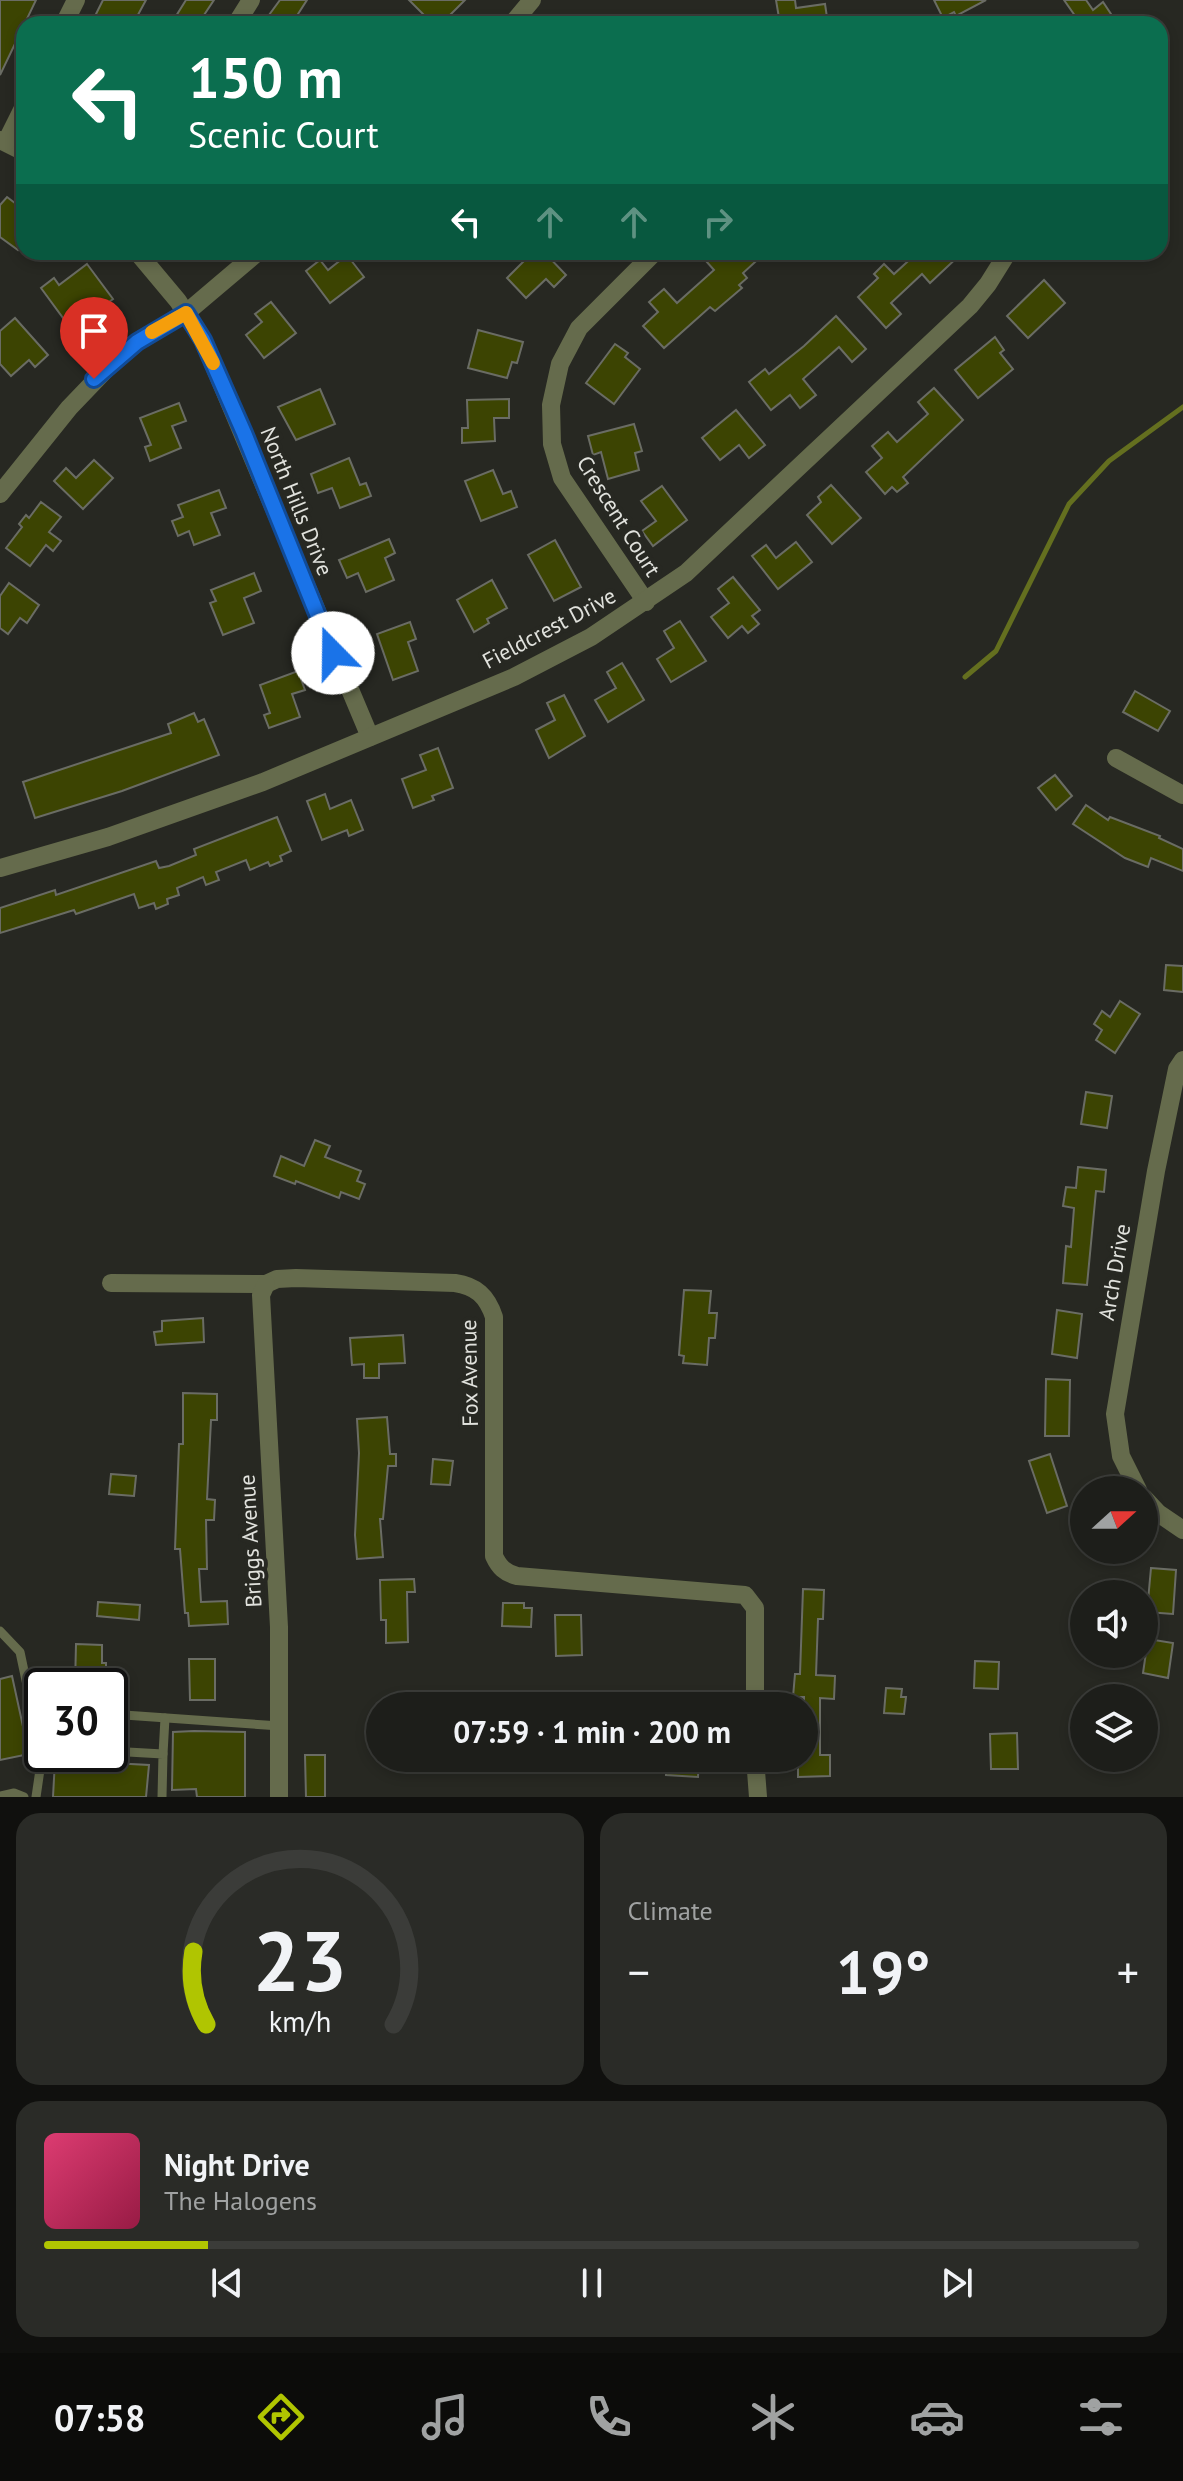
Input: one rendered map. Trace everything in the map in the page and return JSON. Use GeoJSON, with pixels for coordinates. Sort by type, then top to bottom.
{"type":"FeatureCollection","features":[{"type":"Feature","properties":{"kind":"street"},"geometry":{"type":"LineString","coordinates":[[519,16],[532,0]]}},
{"type":"Feature","properties":{"kind":"street"},"geometry":{"type":"LineString","coordinates":[[3,141],[16,119]]}},
{"type":"Feature","properties":{"kind":"street","name":"North Hills Drive"},"geometry":{"type":"LineString","coordinates":[[143,260],[186,313],[203,340],[370,737]]}},
{"type":"Feature","properties":{"kind":"street"},"geometry":{"type":"LineString","coordinates":[[0,494],[94,379],[137,342],[186,313],[249,260]]}},
{"type":"Feature","properties":{"kind":"street","name":"Crescent Court"},"geometry":{"type":"LineString","coordinates":[[646,602],[562,478],[552,444],[551,405],[560,364],[579,328],[647,260]]}},
{"type":"Feature","properties":{"kind":"street","name":"Fieldcrest Drive"},"geometry":{"type":"LineString","coordinates":[[0,868],[108,837],[263,782],[553,658],[646,602],[686,573],[950,327],[988,284],[1003,260]]}},
{"type":"Feature","properties":{"kind":"street"},"geometry":{"type":"LineString","coordinates":[[1116,758],[1183,795]]}},
{"type":"Feature","properties":{"kind":"street","name":"Arch Drive"},"geometry":{"type":"LineString","coordinates":[[1131,1476],[1121,1456],[1115,1414],[1156,1171],[1177,1069],[1183,1060]]}},
{"type":"Feature","properties":{"kind":"street","name":"Fox Avenue"},"geometry":{"type":"LineString","coordinates":[[111,1283],[266,1284],[277,1279],[312,1278],[455,1283],[477,1290],[491,1306],[494,1317],[494,1556],[502,1570],[517,1576],[739,1594],[754,1603],[755,1692]]}},
{"type":"Feature","properties":{"kind":"street","name":"Briggs Avenue"},"geometry":{"type":"LineString","coordinates":[[266,1284],[261,1295],[279,1627],[279,1797]]}},
{"type":"Feature","properties":{"kind":"street"},"geometry":{"type":"LineString","coordinates":[[1158,1513],[1183,1530]]}},
{"type":"Feature","properties":{"kind":"street"},"geometry":{"type":"LineString","coordinates":[[756,1772],[758,1797]]}},
{"type":"Feature","properties":{"kind":"lane"},"geometry":{"type":"LineString","coordinates":[[0,1631],[20,1652],[42,1756],[36,1797]]}},
{"type":"Feature","properties":{"kind":"lane"},"geometry":{"type":"LineString","coordinates":[[128,1715],[280,1726]]}},
{"type":"Feature","properties":{"kind":"lane"},"geometry":{"type":"LineString","coordinates":[[162,1797],[165,1718]]}},
{"type":"Feature","properties":{"kind":"lane"},"geometry":{"type":"LineString","coordinates":[[128,1752],[163,1754]]}},
{"type":"Feature","properties":{"kind":"lane"},"geometry":{"type":"LineString","coordinates":[[0,1796],[14,1793],[24,1797]]}},
{"type":"Feature","properties":{"kind":"building"},"geometry":{"type":"Polygon","coordinates":[[[0,0],[36,0],[28,16],[16,16],[16,42],[0,75],[0,0]]]}},
{"type":"Feature","properties":{"kind":"building"},"geometry":{"type":"Polygon","coordinates":[[[103,0],[146,0],[137,16],[95,16],[103,0]]]}},
{"type":"Feature","properties":{"kind":"building"},"geometry":{"type":"Polygon","coordinates":[[[186,0],[214,0],[203,16],[176,16],[186,0]]]}},
{"type":"Feature","properties":{"kind":"building"},"geometry":{"type":"Polygon","coordinates":[[[280,0],[307,0],[298,14],[301,16],[269,15],[280,0]]]}},
{"type":"Feature","properties":{"kind":"building"},"geometry":{"type":"Polygon","coordinates":[[[409,0],[465,0],[449,16],[425,16],[409,0]]]}},
{"type":"Feature","properties":{"kind":"building"},"geometry":{"type":"Polygon","coordinates":[[[776,0],[795,0],[796,8],[825,4],[827,16],[779,16],[776,0]]]}},
{"type":"Feature","properties":{"kind":"building"},"geometry":{"type":"Polygon","coordinates":[[[934,0],[986,0],[956,16],[954,12],[942,16],[934,0]]]}},
{"type":"Feature","properties":{"kind":"building"},"geometry":{"type":"Polygon","coordinates":[[[1064,0],[1086,0],[1093,10],[1103,2],[1111,14],[1108,16],[1075,16],[1064,0]]]}},
{"type":"Feature","properties":{"kind":"building"},"geometry":{"type":"Polygon","coordinates":[[[7,197],[16,204],[16,249],[0,237],[0,205],[7,197]]]}},
{"type":"Feature","properties":{"kind":"building"},"geometry":{"type":"Polygon","coordinates":[[[320,260],[328,270],[341,260],[351,260],[364,277],[330,303],[306,271],[320,260]]]}},
{"type":"Feature","properties":{"kind":"building"},"geometry":{"type":"Polygon","coordinates":[[[525,260],[552,260],[566,275],[554,287],[546,279],[526,298],[507,278],[525,260]]]}},
{"type":"Feature","properties":{"kind":"building"},"geometry":{"type":"Polygon","coordinates":[[[705,260],[757,260],[743,273],[747,278],[739,285],[742,288],[715,311],[710,307],[664,348],[643,326],[658,312],[649,302],[664,289],[677,303],[714,270],[705,260]]]}},
{"type":"Feature","properties":{"kind":"building"},"geometry":{"type":"Polygon","coordinates":[[[909,260],[954,260],[930,283],[922,274],[891,303],[901,314],[886,328],[858,297],[878,278],[874,274],[884,264],[894,274],[909,260]]]}},
{"type":"Feature","properties":{"kind":"building"},"geometry":{"type":"Polygon","coordinates":[[[87,264],[113,299],[98,310],[93,302],[66,322],[41,288],[54,278],[59,285],[87,264]]]}},
{"type":"Feature","properties":{"kind":"building"},"geometry":{"type":"Polygon","coordinates":[[[1044,280],[1065,303],[1028,338],[1007,316],[1044,280]]]}},
{"type":"Feature","properties":{"kind":"building"},"geometry":{"type":"Polygon","coordinates":[[[271,302],[296,333],[264,358],[246,335],[262,322],[255,314],[271,302]]]}},
{"type":"Feature","properties":{"kind":"building"},"geometry":{"type":"Polygon","coordinates":[[[836,316],[866,349],[852,362],[839,347],[803,379],[816,395],[800,408],[790,395],[771,410],[749,382],[765,369],[769,374],[836,316]]]}},
{"type":"Feature","properties":{"kind":"building"},"geometry":{"type":"Polygon","coordinates":[[[15,318],[48,355],[35,367],[29,360],[11,376],[0,364],[0,331],[15,318]]]}},
{"type":"Feature","properties":{"kind":"building"},"geometry":{"type":"Polygon","coordinates":[[[478,330],[523,342],[517,363],[512,362],[507,378],[468,368],[478,330]]]}},
{"type":"Feature","properties":{"kind":"building"},"geometry":{"type":"Polygon","coordinates":[[[995,337],[1004,350],[1000,353],[1013,369],[978,398],[955,370],[995,337]]]}},
{"type":"Feature","properties":{"kind":"building"},"geometry":{"type":"Polygon","coordinates":[[[615,344],[628,353],[625,357],[640,369],[614,404],[586,383],[615,344]]]}},
{"type":"Feature","properties":{"kind":"building"},"geometry":{"type":"Polygon","coordinates":[[[934,388],[963,420],[903,477],[908,483],[897,492],[892,487],[885,494],[866,472],[882,458],[872,446],[888,432],[897,442],[928,414],[918,402],[934,388]]]}},
{"type":"Feature","properties":{"kind":"building"},"geometry":{"type":"Polygon","coordinates":[[[320,389],[335,424],[296,440],[278,407],[320,389]]]}},
{"type":"Feature","properties":{"kind":"building"},"geometry":{"type":"Polygon","coordinates":[[[509,399],[509,418],[494,418],[495,441],[462,443],[462,428],[468,428],[467,400],[509,399]]]}},
{"type":"Feature","properties":{"kind":"building"},"geometry":{"type":"Polygon","coordinates":[[[179,403],[186,421],[172,426],[181,448],[150,461],[145,447],[151,445],[140,418],[179,403]]]}},
{"type":"Feature","properties":{"kind":"building"},"geometry":{"type":"Polygon","coordinates":[[[736,410],[765,445],[749,458],[739,445],[720,460],[702,438],[736,410]]]}},
{"type":"Feature","properties":{"kind":"building"},"geometry":{"type":"Polygon","coordinates":[[[634,424],[642,451],[635,453],[639,470],[608,479],[601,452],[593,455],[588,436],[634,424]]]}},
{"type":"Feature","properties":{"kind":"building"},"geometry":{"type":"Polygon","coordinates":[[[349,458],[360,485],[366,483],[371,496],[340,508],[332,488],[318,493],[311,474],[349,458]]]}},
{"type":"Feature","properties":{"kind":"building"},"geometry":{"type":"Polygon","coordinates":[[[94,460],[113,478],[83,509],[54,481],[66,468],[76,478],[94,460]]]}},
{"type":"Feature","properties":{"kind":"building"},"geometry":{"type":"Polygon","coordinates":[[[493,470],[503,494],[511,491],[517,507],[481,521],[465,481],[493,470]]]}},
{"type":"Feature","properties":{"kind":"building"},"geometry":{"type":"Polygon","coordinates":[[[831,485],[861,518],[832,544],[807,515],[821,502],[818,497],[831,485]]]}},
{"type":"Feature","properties":{"kind":"building"},"geometry":{"type":"Polygon","coordinates":[[[662,486],[687,520],[653,546],[642,531],[656,521],[641,501],[662,486]]]}},
{"type":"Feature","properties":{"kind":"building"},"geometry":{"type":"Polygon","coordinates":[[[219,490],[226,508],[211,513],[220,535],[194,545],[189,531],[178,536],[172,521],[183,517],[178,505],[219,490]]]}},
{"type":"Feature","properties":{"kind":"building"},"geometry":{"type":"Polygon","coordinates":[[[41,502],[61,517],[49,532],[61,541],[53,551],[46,545],[30,566],[6,548],[22,527],[19,524],[26,515],[29,518],[41,502]]]}},
{"type":"Feature","properties":{"kind":"building"},"geometry":{"type":"Polygon","coordinates":[[[389,539],[395,553],[385,558],[394,580],[366,592],[358,573],[347,578],[339,560],[389,539]]]}},
{"type":"Feature","properties":{"kind":"building"},"geometry":{"type":"Polygon","coordinates":[[[555,540],[581,587],[554,601],[528,555],[555,540]]]}},
{"type":"Feature","properties":{"kind":"building"},"geometry":{"type":"Polygon","coordinates":[[[796,542],[812,562],[778,589],[752,556],[766,545],[776,558],[796,542]]]}},
{"type":"Feature","properties":{"kind":"building"},"geometry":{"type":"Polygon","coordinates":[[[254,573],[261,591],[244,598],[254,623],[223,635],[210,603],[216,601],[211,590],[254,573]]]}},
{"type":"Feature","properties":{"kind":"building"},"geometry":{"type":"Polygon","coordinates":[[[733,577],[760,610],[752,616],[759,624],[748,633],[742,626],[728,638],[711,617],[729,603],[718,589],[733,577]]]}},
{"type":"Feature","properties":{"kind":"building"},"geometry":{"type":"Polygon","coordinates":[[[492,580],[507,608],[487,619],[489,623],[474,632],[457,600],[492,580]]]}},
{"type":"Feature","properties":{"kind":"building"},"geometry":{"type":"Polygon","coordinates":[[[9,583],[39,605],[27,623],[20,618],[8,634],[0,628],[0,596],[9,583]]]}},
{"type":"Feature","properties":{"kind":"building"},"geometry":{"type":"Polygon","coordinates":[[[680,621],[706,661],[671,682],[657,659],[674,648],[664,631],[680,621]]]}},
{"type":"Feature","properties":{"kind":"building"},"geometry":{"type":"Polygon","coordinates":[[[410,622],[416,639],[408,642],[418,671],[393,680],[377,634],[410,622]]]}},
{"type":"Feature","properties":{"kind":"building"},"geometry":{"type":"Polygon","coordinates":[[[622,663],[644,700],[608,722],[595,700],[616,688],[607,672],[622,663]]]}},
{"type":"Feature","properties":{"kind":"building"},"geometry":{"type":"Polygon","coordinates":[[[298,671],[305,690],[292,694],[300,717],[269,728],[264,715],[270,713],[260,685],[298,671]]]}},
{"type":"Feature","properties":{"kind":"building"},"geometry":{"type":"Polygon","coordinates":[[[1135,691],[1170,711],[1158,731],[1123,712],[1135,691]]]}},
{"type":"Feature","properties":{"kind":"building"},"geometry":{"type":"Polygon","coordinates":[[[564,695],[585,736],[549,758],[536,730],[555,720],[547,703],[564,695]]]}},
{"type":"Feature","properties":{"kind":"building"},"geometry":{"type":"Polygon","coordinates":[[[194,713],[198,722],[204,719],[219,755],[122,791],[35,818],[23,782],[171,733],[168,724],[194,713]]]}},
{"type":"Feature","properties":{"kind":"building"},"geometry":{"type":"Polygon","coordinates":[[[438,748],[453,788],[413,808],[402,779],[426,770],[420,755],[438,748]]]}},
{"type":"Feature","properties":{"kind":"building"},"geometry":{"type":"Polygon","coordinates":[[[1055,775],[1072,796],[1056,810],[1038,788],[1055,775]]]}},
{"type":"Feature","properties":{"kind":"building"},"geometry":{"type":"Polygon","coordinates":[[[325,794],[330,809],[351,800],[363,830],[349,836],[347,830],[322,840],[307,801],[325,794]]]}},
{"type":"Feature","properties":{"kind":"building"},"geometry":{"type":"Polygon","coordinates":[[[1086,805],[1108,820],[1110,817],[1160,836],[1183,849],[1183,871],[1151,858],[1148,867],[1125,858],[1073,824],[1086,805]]]}},
{"type":"Feature","properties":{"kind":"building"},"geometry":{"type":"Polygon","coordinates":[[[277,817],[291,851],[280,856],[282,861],[270,866],[268,862],[250,870],[246,860],[216,872],[219,880],[206,885],[203,877],[177,888],[179,895],[167,899],[168,904],[156,909],[154,903],[139,908],[134,894],[76,914],[74,910],[0,933],[0,908],[55,890],[56,895],[156,861],[159,868],[169,866],[196,855],[194,849],[277,817]]]}},
{"type":"Feature","properties":{"kind":"building"},"geometry":{"type":"Polygon","coordinates":[[[1166,965],[1183,966],[1183,992],[1164,990],[1166,965]]]}},
{"type":"Feature","properties":{"kind":"building"},"geometry":{"type":"Polygon","coordinates":[[[1120,1001],[1140,1014],[1115,1053],[1096,1040],[1102,1030],[1094,1024],[1102,1011],[1110,1017],[1120,1001]]]}},
{"type":"Feature","properties":{"kind":"building"},"geometry":{"type":"Polygon","coordinates":[[[1086,1092],[1112,1096],[1107,1128],[1081,1124],[1086,1092]]]}},
{"type":"Feature","properties":{"kind":"building"},"geometry":{"type":"Polygon","coordinates":[[[315,1140],[330,1146],[325,1157],[361,1171],[357,1181],[365,1184],[359,1199],[341,1192],[339,1198],[274,1176],[281,1156],[304,1166],[315,1140]]]}},
{"type":"Feature","properties":{"kind":"building"},"geometry":{"type":"Polygon","coordinates":[[[1078,1167],[1106,1170],[1104,1192],[1096,1191],[1087,1285],[1063,1283],[1066,1246],[1071,1247],[1074,1208],[1063,1206],[1066,1187],[1076,1188],[1078,1167]]]}},
{"type":"Feature","properties":{"kind":"building"},"geometry":{"type":"Polygon","coordinates":[[[684,1290],[711,1291],[709,1313],[717,1313],[715,1338],[709,1338],[707,1365],[683,1363],[684,1356],[679,1355],[684,1290]]]}},
{"type":"Feature","properties":{"kind":"building"},"geometry":{"type":"Polygon","coordinates":[[[1057,1310],[1082,1314],[1077,1358],[1052,1354],[1057,1310]]]}},
{"type":"Feature","properties":{"kind":"building"},"geometry":{"type":"Polygon","coordinates":[[[203,1318],[204,1342],[156,1345],[154,1332],[162,1331],[162,1321],[203,1318]]]}},
{"type":"Feature","properties":{"kind":"building"},"geometry":{"type":"Polygon","coordinates":[[[403,1335],[405,1363],[379,1364],[379,1378],[364,1378],[364,1364],[352,1365],[350,1338],[403,1335]]]}},
{"type":"Feature","properties":{"kind":"building"},"geometry":{"type":"Polygon","coordinates":[[[1046,1379],[1070,1380],[1069,1436],[1045,1436],[1046,1379]]]}},
{"type":"Feature","properties":{"kind":"building"},"geometry":{"type":"Polygon","coordinates":[[[183,1393],[217,1394],[217,1420],[211,1420],[207,1499],[215,1500],[214,1520],[206,1520],[207,1569],[199,1569],[201,1602],[227,1601],[228,1624],[189,1626],[188,1613],[185,1613],[180,1549],[175,1549],[179,1444],[183,1444],[183,1393]]]}},
{"type":"Feature","properties":{"kind":"building"},"geometry":{"type":"Polygon","coordinates":[[[387,1417],[390,1454],[396,1454],[396,1466],[388,1466],[383,1519],[380,1519],[383,1557],[357,1559],[357,1419],[387,1417]]]}},
{"type":"Feature","properties":{"kind":"building"},"geometry":{"type":"Polygon","coordinates":[[[1050,1454],[1067,1506],[1047,1513],[1029,1461],[1050,1454]]]}},
{"type":"Feature","properties":{"kind":"building"},"geometry":{"type":"Polygon","coordinates":[[[433,1459],[453,1461],[450,1485],[431,1484],[433,1459]]]}},
{"type":"Feature","properties":{"kind":"building"},"geometry":{"type":"Polygon","coordinates":[[[111,1474],[136,1476],[134,1496],[109,1494],[111,1474]]]}},
{"type":"Feature","properties":{"kind":"building"},"geometry":{"type":"Polygon","coordinates":[[[1151,1568],[1176,1570],[1173,1614],[1158,1613],[1158,1580],[1150,1580],[1151,1568]]]}},
{"type":"Feature","properties":{"kind":"building"},"geometry":{"type":"Polygon","coordinates":[[[414,1579],[415,1592],[407,1592],[408,1642],[386,1643],[386,1620],[381,1620],[380,1580],[414,1579]]]}},
{"type":"Feature","properties":{"kind":"building"},"geometry":{"type":"Polygon","coordinates":[[[803,1589],[824,1590],[823,1619],[818,1619],[816,1675],[835,1676],[834,1699],[820,1698],[820,1755],[830,1755],[830,1776],[798,1777],[798,1772],[818,1772],[818,1692],[793,1692],[795,1674],[800,1674],[803,1589]]]}},
{"type":"Feature","properties":{"kind":"building"},"geometry":{"type":"Polygon","coordinates":[[[98,1602],[140,1605],[139,1620],[97,1616],[98,1602]]]}},
{"type":"Feature","properties":{"kind":"building"},"geometry":{"type":"Polygon","coordinates":[[[503,1603],[524,1603],[524,1608],[532,1608],[531,1627],[502,1626],[503,1603]]]}},
{"type":"Feature","properties":{"kind":"building"},"geometry":{"type":"Polygon","coordinates":[[[555,1615],[581,1615],[582,1655],[556,1656],[555,1615]]]}},
{"type":"Feature","properties":{"kind":"building"},"geometry":{"type":"Polygon","coordinates":[[[1158,1641],[1173,1643],[1168,1678],[1143,1673],[1144,1668],[1158,1668],[1158,1641]]]}},
{"type":"Feature","properties":{"kind":"building"},"geometry":{"type":"Polygon","coordinates":[[[76,1644],[102,1645],[102,1663],[106,1663],[106,1668],[75,1668],[76,1644]]]}},
{"type":"Feature","properties":{"kind":"building"},"geometry":{"type":"Polygon","coordinates":[[[189,1659],[215,1659],[215,1700],[190,1700],[189,1659]]]}},
{"type":"Feature","properties":{"kind":"building"},"geometry":{"type":"Polygon","coordinates":[[[975,1661],[999,1662],[998,1689],[974,1688],[975,1661]]]}},
{"type":"Feature","properties":{"kind":"building"},"geometry":{"type":"Polygon","coordinates":[[[12,1676],[24,1731],[24,1755],[0,1760],[0,1679],[12,1676]]]}},
{"type":"Feature","properties":{"kind":"building"},"geometry":{"type":"Polygon","coordinates":[[[886,1688],[902,1689],[901,1697],[906,1697],[904,1714],[884,1713],[886,1688]]]}},
{"type":"Feature","properties":{"kind":"building"},"geometry":{"type":"Polygon","coordinates":[[[173,1732],[245,1732],[245,1797],[197,1797],[196,1789],[172,1790],[173,1732]]]}},
{"type":"Feature","properties":{"kind":"building"},"geometry":{"type":"Polygon","coordinates":[[[1017,1733],[1018,1769],[991,1769],[990,1734],[1017,1733]]]}},
{"type":"Feature","properties":{"kind":"building"},"geometry":{"type":"Polygon","coordinates":[[[305,1755],[325,1755],[325,1797],[306,1797],[305,1755]]]}},
{"type":"Feature","properties":{"kind":"building"},"geometry":{"type":"Polygon","coordinates":[[[128,1764],[149,1765],[146,1797],[53,1797],[54,1772],[128,1772],[128,1764]]]}},
{"type":"Feature","properties":{"kind":"building"},"geometry":{"type":"Polygon","coordinates":[[[666,1772],[698,1772],[698,1777],[666,1775],[666,1772]]]}},
{"type":"Feature","properties":{"kind":"waterway"},"geometry":{"type":"LineString","coordinates":[[965,677],[996,651],[1069,504],[1109,461],[1183,407]]}},
{"type":"Feature","properties":{"kind":"slow traffic"},"geometry":{"type":"LineString","coordinates":[[152,332],[186,313],[213,363]]}},
{"type":"Feature","properties":{"kind":"route"},"geometry":{"type":"LineString","coordinates":[[94,379],[137,342],[186,313],[203,340],[244,433],[333,653]]}}]}
